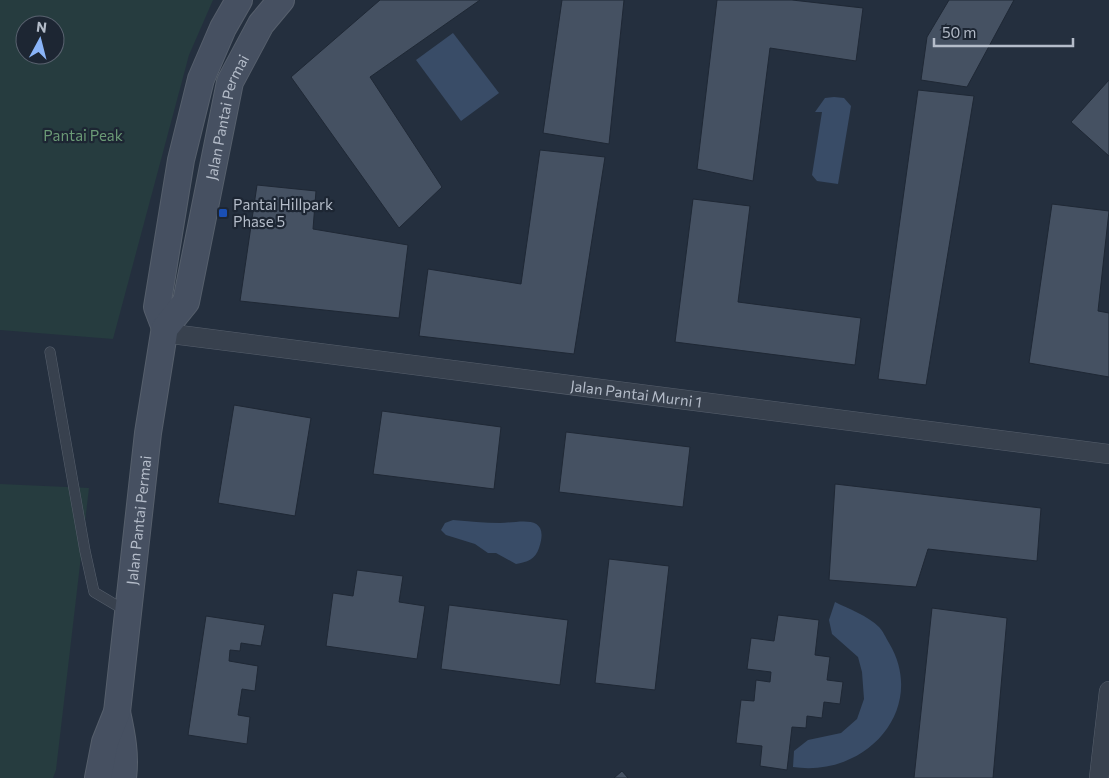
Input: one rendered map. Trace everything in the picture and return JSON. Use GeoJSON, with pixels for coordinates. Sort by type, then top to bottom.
{"type":"FeatureCollection","features":[{"type":"Feature","properties":{"kind":"main road","name":"Jalan Pantai Permai"},"geometry":{"type":"LineString","coordinates":[[165,330],[157,307],[181,160],[201,79],[223,28],[239,0]]}},
{"type":"Feature","properties":{"kind":"main road","name":"Jalan Pantai Permai"},"geometry":{"type":"LineString","coordinates":[[98,778],[104,742],[117,712],[148,434],[165,330],[186,302],[230,82],[261,24],[281,0]]}},
{"type":"Feature","properties":{"kind":"main road","name":"Jalan Pantai Permai"},"geometry":{"type":"LineString","coordinates":[[117,712],[124,740],[125,760],[123,778]]}},
{"type":"Feature","properties":{"kind":"street","name":"Jalan Pantai Murni 1"},"geometry":{"type":"LineString","coordinates":[[165,330],[1109,454]]}},
{"type":"Feature","properties":{"kind":"street"},"geometry":{"type":"LineString","coordinates":[[1099,778],[1109,691]]}},
{"type":"Feature","properties":{"kind":"lane"},"geometry":{"type":"LineString","coordinates":[[50,352],[94,592],[127,612]]}},
{"type":"Feature","properties":{"kind":"green space","name":"Pantai Peak"},"geometry":{"type":"Polygon","coordinates":[[[0,0],[213,0],[189,55],[113,339],[0,330],[0,0]]]}},
{"type":"Feature","properties":{"kind":"green space"},"geometry":{"type":"Polygon","coordinates":[[[0,484],[89,488],[56,770],[53,778],[0,778],[0,484]]]}},
{"type":"Feature","properties":{"kind":"water"},"geometry":{"type":"Polygon","coordinates":[[[453,33],[499,93],[461,121],[416,60],[453,33]]]}},
{"type":"Feature","properties":{"kind":"water"},"geometry":{"type":"Polygon","coordinates":[[[825,98],[844,98],[851,106],[838,184],[817,181],[812,175],[822,112],[815,112],[825,98]]]}},
{"type":"Feature","properties":{"kind":"water"},"geometry":{"type":"Polygon","coordinates":[[[453,520],[494,523],[531,522],[537,524],[542,537],[535,555],[530,560],[516,564],[496,553],[488,553],[475,544],[446,535],[441,530],[445,523],[453,520]]]}},
{"type":"Feature","properties":{"kind":"water"},"geometry":{"type":"Polygon","coordinates":[[[835,602],[869,619],[882,630],[899,667],[901,691],[895,714],[883,734],[866,750],[845,761],[820,767],[793,767],[794,751],[808,740],[841,733],[857,719],[864,699],[862,672],[858,657],[832,634],[829,620],[835,602]]]}},
{"type":"Feature","properties":{"kind":"building"},"geometry":{"type":"Polygon","coordinates":[[[380,0],[480,0],[370,77],[442,187],[399,228],[291,77],[380,0]]]}},
{"type":"Feature","properties":{"kind":"building"},"geometry":{"type":"Polygon","coordinates":[[[562,0],[624,0],[609,144],[543,133],[562,0]]]}},
{"type":"Feature","properties":{"kind":"building"},"geometry":{"type":"Polygon","coordinates":[[[717,0],[792,0],[863,8],[856,61],[770,48],[753,181],[697,169],[717,0]]]}},
{"type":"Feature","properties":{"kind":"building"},"geometry":{"type":"Polygon","coordinates":[[[949,0],[1014,0],[967,87],[921,80],[927,37],[949,0]]]}},
{"type":"Feature","properties":{"kind":"building"},"geometry":{"type":"Polygon","coordinates":[[[1109,80],[1109,156],[1071,122],[1109,80]]]}},
{"type":"Feature","properties":{"kind":"building"},"geometry":{"type":"Polygon","coordinates":[[[918,90],[974,96],[926,385],[878,379],[918,90]]]}},
{"type":"Feature","properties":{"kind":"building"},"geometry":{"type":"Polygon","coordinates":[[[540,150],[605,157],[574,354],[419,336],[428,269],[521,284],[540,150]]]}},
{"type":"Feature","properties":{"kind":"building"},"geometry":{"type":"Polygon","coordinates":[[[257,185],[316,191],[313,229],[408,245],[399,318],[240,301],[257,185]]]}},
{"type":"Feature","properties":{"kind":"building"},"geometry":{"type":"Polygon","coordinates":[[[693,199],[750,206],[738,302],[861,318],[855,365],[675,342],[693,199]]]}},
{"type":"Feature","properties":{"kind":"building"},"geometry":{"type":"Polygon","coordinates":[[[1052,204],[1109,211],[1098,311],[1109,313],[1109,377],[1029,363],[1052,204]]]}},
{"type":"Feature","properties":{"kind":"building"},"geometry":{"type":"Polygon","coordinates":[[[234,405],[311,418],[295,516],[218,503],[234,405]]]}},
{"type":"Feature","properties":{"kind":"building"},"geometry":{"type":"Polygon","coordinates":[[[382,411],[501,427],[494,489],[373,474],[382,411]]]}},
{"type":"Feature","properties":{"kind":"building"},"geometry":{"type":"Polygon","coordinates":[[[566,432],[690,447],[683,507],[559,492],[566,432]]]}},
{"type":"Feature","properties":{"kind":"building"},"geometry":{"type":"Polygon","coordinates":[[[835,484],[1041,508],[1037,561],[928,549],[916,587],[829,580],[835,484]]]}},
{"type":"Feature","properties":{"kind":"building"},"geometry":{"type":"Polygon","coordinates":[[[609,559],[669,566],[655,690],[595,683],[609,559]]]}},
{"type":"Feature","properties":{"kind":"building"},"geometry":{"type":"Polygon","coordinates":[[[357,570],[403,576],[399,602],[425,606],[417,659],[326,646],[333,593],[353,596],[357,570]]]}},
{"type":"Feature","properties":{"kind":"building"},"geometry":{"type":"Polygon","coordinates":[[[449,605],[568,620],[560,685],[441,669],[449,605]]]}},
{"type":"Feature","properties":{"kind":"building"},"geometry":{"type":"Polygon","coordinates":[[[932,608],[1007,618],[993,778],[914,778],[932,608]]]}},
{"type":"Feature","properties":{"kind":"building"},"geometry":{"type":"Polygon","coordinates":[[[778,615],[819,620],[815,655],[830,657],[827,680],[843,682],[840,704],[824,702],[822,718],[807,716],[806,728],[792,727],[787,770],[760,766],[762,746],[736,743],[741,700],[754,701],[756,680],[770,682],[771,672],[747,669],[751,638],[774,641],[778,615]]]}},
{"type":"Feature","properties":{"kind":"building"},"geometry":{"type":"Polygon","coordinates":[[[206,616],[265,625],[261,646],[241,643],[240,651],[230,650],[229,661],[258,666],[255,691],[242,689],[238,715],[250,717],[247,744],[188,735],[206,616]]]}},
{"type":"Feature","properties":{"kind":"building"},"geometry":{"type":"Polygon","coordinates":[[[622,771],[628,778],[614,778],[622,771]]]}},
{"type":"Feature","properties":{"kind":"place","name":"Pantai Hillpark Phase 5"},"geometry":{"type":"Point","coordinates":[223,213]}}]}
